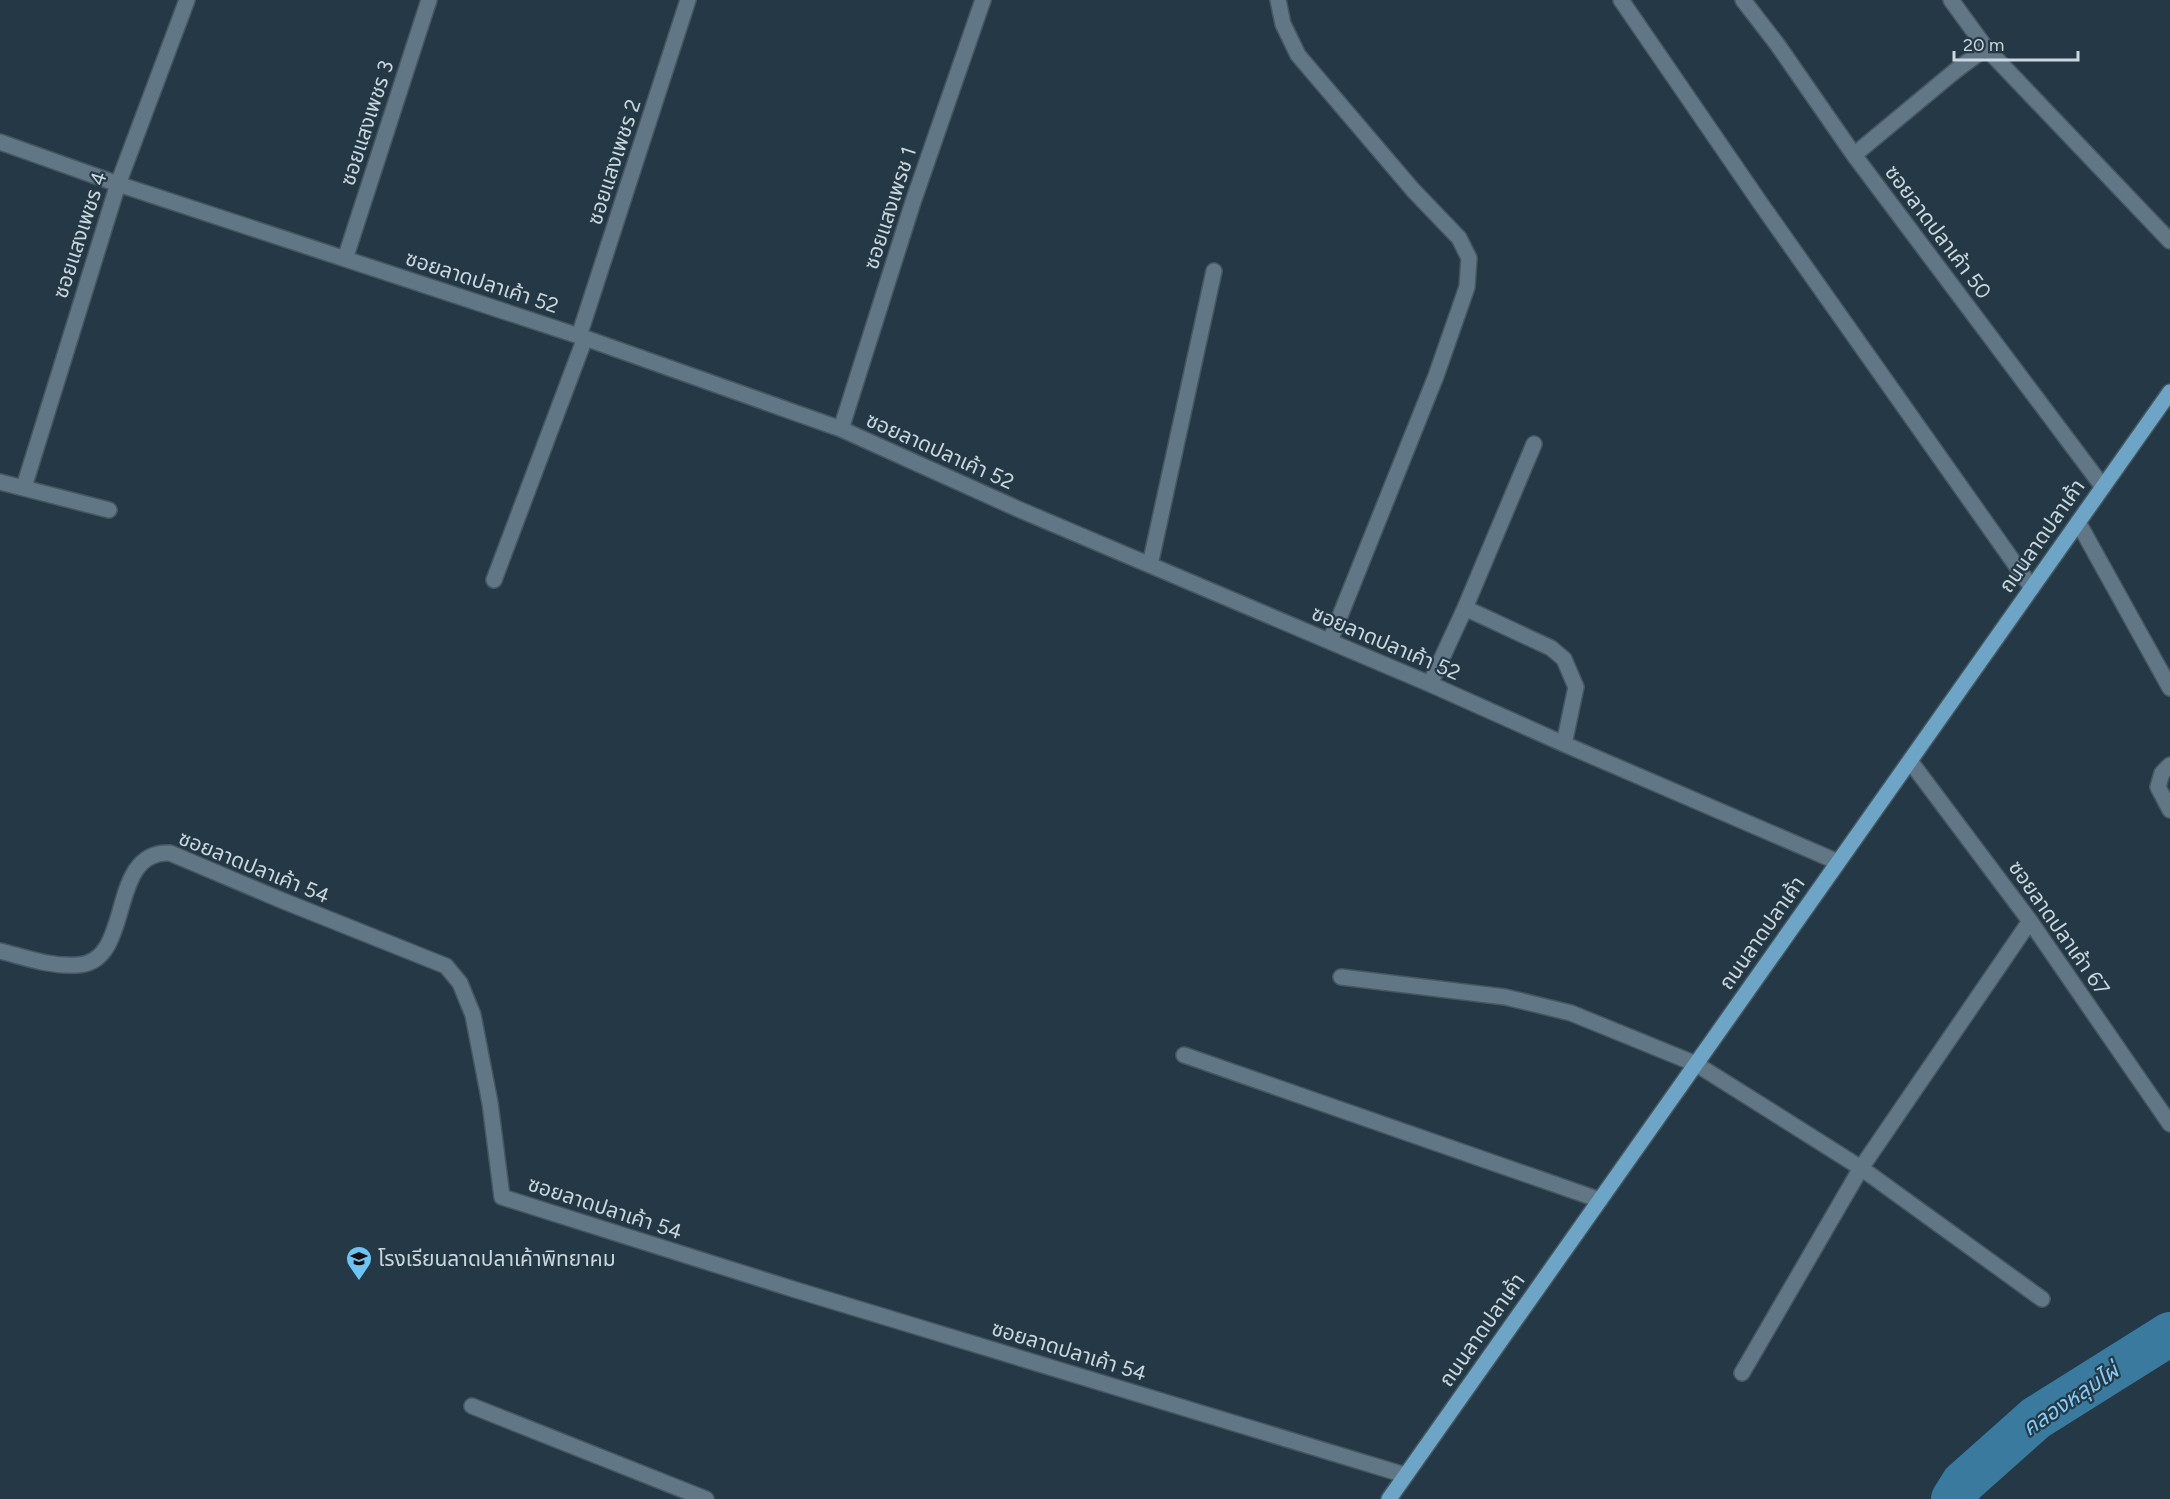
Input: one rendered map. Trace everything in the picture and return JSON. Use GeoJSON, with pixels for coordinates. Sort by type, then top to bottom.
{"type":"FeatureCollection","features":[{"type":"Feature","properties":{"kind":"main road","name":"ถนนลาดปลาเค้า"},"geometry":{"type":"LineString","coordinates":[[1389,1499],[2170,392]]}},
{"type":"Feature","properties":{"kind":"street","name":"ซอยแสงเพชร 4"},"geometry":{"type":"LineString","coordinates":[[24,487],[118,184],[187,0]]}},
{"type":"Feature","properties":{"kind":"street","name":"ซอยแสงเพชร 3"},"geometry":{"type":"LineString","coordinates":[[345,259],[429,0]]}},
{"type":"Feature","properties":{"kind":"street","name":"ซอยแสงเพชร 2"},"geometry":{"type":"LineString","coordinates":[[494,580],[582,337],[688,0]]}},
{"type":"Feature","properties":{"kind":"street","name":"ซอยแสงเพรช 1"},"geometry":{"type":"LineString","coordinates":[[841,429],[913,202],[983,0]]}},
{"type":"Feature","properties":{"kind":"street"},"geometry":{"type":"LineString","coordinates":[[1278,0],[1282,24],[1298,55],[1413,190],[1459,238],[1469,258],[1467,287],[1436,376],[1330,641]]}},
{"type":"Feature","properties":{"kind":"street"},"geometry":{"type":"LineString","coordinates":[[1621,0],[1761,204],[2032,588]]}},
{"type":"Feature","properties":{"kind":"street","name":"ซอยลาดปลาเค้า 50"},"geometry":{"type":"LineString","coordinates":[[1743,0],[1777,44],[1854,155],[2103,487]]}},
{"type":"Feature","properties":{"kind":"street"},"geometry":{"type":"LineString","coordinates":[[1951,0],[1986,48],[2170,241]]}},
{"type":"Feature","properties":{"kind":"street"},"geometry":{"type":"LineString","coordinates":[[1854,155],[1986,48]]}},
{"type":"Feature","properties":{"kind":"street","name":"ซอยลาดปลาเค้า 52"},"geometry":{"type":"LineString","coordinates":[[0,142],[118,184],[582,337],[841,429],[1018,509],[1430,684],[1838,862]]}},
{"type":"Feature","properties":{"kind":"street"},"geometry":{"type":"LineString","coordinates":[[1150,565],[1214,271]]}},
{"type":"Feature","properties":{"kind":"street"},"geometry":{"type":"LineString","coordinates":[[1430,684],[1465,608],[1534,444]]}},
{"type":"Feature","properties":{"kind":"street"},"geometry":{"type":"LineString","coordinates":[[0,482],[110,510]]}},
{"type":"Feature","properties":{"kind":"street"},"geometry":{"type":"LineString","coordinates":[[2078,522],[2170,688]]}},
{"type":"Feature","properties":{"kind":"street"},"geometry":{"type":"LineString","coordinates":[[1465,608],[1551,648],[1564,659],[1576,687],[1564,744]]}},
{"type":"Feature","properties":{"kind":"street","name":"ซอยลาดปลาเค้า 67"},"geometry":{"type":"LineString","coordinates":[[1910,761],[2030,921],[2170,1124]]}},
{"type":"Feature","properties":{"kind":"street"},"geometry":{"type":"LineString","coordinates":[[2170,765],[2162,774],[2158,787],[2170,810]]}},
{"type":"Feature","properties":{"kind":"street","name":"ซอยลาดปลาเค้า 54"},"geometry":{"type":"LineString","coordinates":[[0,951],[51,963],[78,966],[93,961],[104,953],[134,873],[143,860],[157,852],[170,853],[446,966],[460,983],[473,1015],[490,1103],[502,1197],[796,1290],[1405,1475]]}},
{"type":"Feature","properties":{"kind":"street"},"geometry":{"type":"LineString","coordinates":[[1742,1373],[1861,1168],[2030,921]]}},
{"type":"Feature","properties":{"kind":"street"},"geometry":{"type":"LineString","coordinates":[[1341,977],[1505,997],[1571,1012],[1696,1064],[1861,1168],[2042,1299]]}},
{"type":"Feature","properties":{"kind":"street"},"geometry":{"type":"LineString","coordinates":[[1184,1055],[1600,1200]]}},
{"type":"Feature","properties":{"kind":"street"},"geometry":{"type":"LineString","coordinates":[[472,1406],[706,1499]]}},
{"type":"Feature","properties":{"kind":"waterway","name":"คลองหลุมไผ่"},"geometry":{"type":"LineString","coordinates":[[1953,1499],[1963,1483],[2036,1418],[2170,1334]]}},
{"type":"Feature","properties":{"kind":"place","name":"โรงเรียนลาดปลาเค้าพิทยาคม"},"geometry":{"type":"Point","coordinates":[359,1282]}}]}
